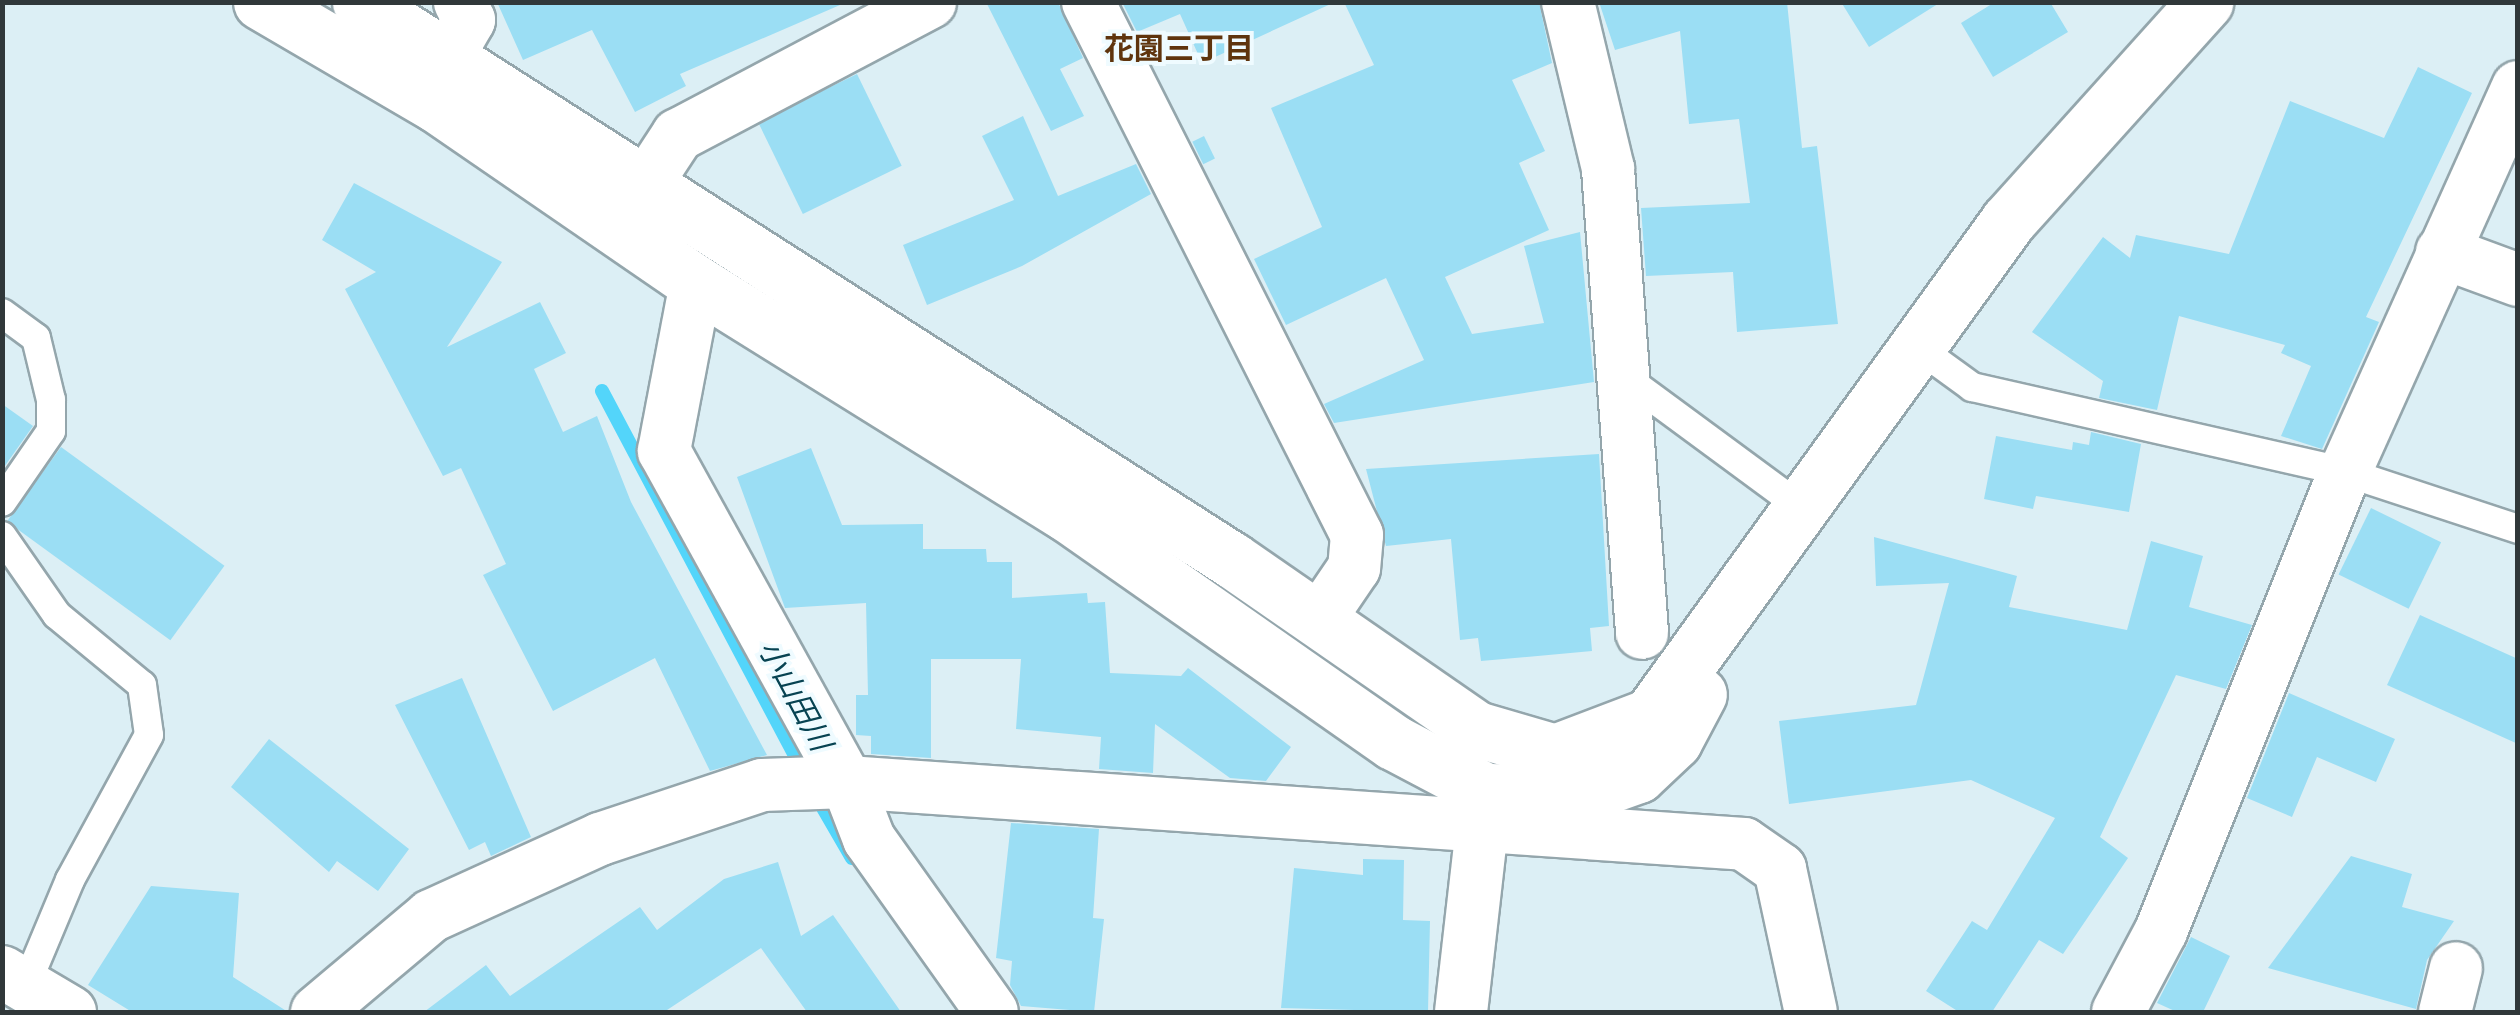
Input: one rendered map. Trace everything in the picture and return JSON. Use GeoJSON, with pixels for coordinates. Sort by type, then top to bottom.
{"type":"FeatureCollection","features":[{"type":"Feature","properties":{"kind":"street"},"geometry":{"type":"LineString","coordinates":[[261,2],[689,258],[1320,618],[1490,788]]}},
{"type":"Feature","properties":{"kind":"street"},"geometry":{"type":"LineString","coordinates":[[360,2],[642,190],[689,258],[1066,513],[1393,742],[1490,788],[1744,844],[1780,869],[1811,1012]]}},
{"type":"Feature","properties":{"kind":"street"},"geometry":{"type":"LineString","coordinates":[[448,58],[469,20],[460,2]]}},
{"type":"Feature","properties":{"kind":"street"},"geometry":{"type":"LineString","coordinates":[[642,190],[678,135],[930,2]]}},
{"type":"Feature","properties":{"kind":"street"},"geometry":{"type":"LineString","coordinates":[[1088,2],[1357,536],[1354,568],[1320,618]]}},
{"type":"Feature","properties":{"kind":"street"},"geometry":{"type":"LineString","coordinates":[[1568,2],[1608,169],[1618,372],[1642,634]]}},
{"type":"Feature","properties":{"kind":"street"},"geometry":{"type":"LineString","coordinates":[[317,1012],[431,916],[600,839],[762,785],[847,782],[1490,788],[1588,793],[1638,775],[1674,740],[1787,529],[2008,221],[2205,2]]}},
{"type":"Feature","properties":{"kind":"street"},"geometry":{"type":"LineString","coordinates":[[2118,1012],[2192,858],[2346,472],[2518,87]]}},
{"type":"Feature","properties":{"kind":"street"},"geometry":{"type":"LineString","coordinates":[[2442,252],[2518,280]]}},
{"type":"Feature","properties":{"kind":"street"},"geometry":{"type":"LineString","coordinates":[[689,258],[664,451],[847,782],[869,839],[992,1012]]}},
{"type":"Feature","properties":{"kind":"street"},"geometry":{"type":"LineString","coordinates":[[1461,1012],[1490,788]]}},
{"type":"Feature","properties":{"kind":"street"},"geometry":{"type":"LineString","coordinates":[[14,979],[70,1012]]}},
{"type":"Feature","properties":{"kind":"lane"},"geometry":{"type":"LineString","coordinates":[[2,313],[36,338],[51,400],[50,431],[2,502]]}},
{"type":"Feature","properties":{"kind":"lane"},"geometry":{"type":"LineString","coordinates":[[1917,347],[1972,387],[2346,472],[2518,529]]}},
{"type":"Feature","properties":{"kind":"lane"},"geometry":{"type":"LineString","coordinates":[[1618,372],[1787,529]]}},
{"type":"Feature","properties":{"kind":"lane"},"geometry":{"type":"LineString","coordinates":[[2,536],[57,615],[142,685],[149,735],[14,979]]}},
{"type":"Feature","properties":{"kind":"building"},"geometry":{"type":"Polygon","coordinates":[[[497,2],[847,2],[680,74],[686,86],[635,112],[592,30],[523,60],[497,2]]]}},
{"type":"Feature","properties":{"kind":"building"},"geometry":{"type":"Polygon","coordinates":[[[986,2],[1058,2],[1083,58],[1060,69],[1084,116],[1051,131],[986,2]]]}},
{"type":"Feature","properties":{"kind":"building"},"geometry":{"type":"Polygon","coordinates":[[[1122,2],[1335,2],[1202,63],[1180,14],[1137,32],[1122,2]]]}},
{"type":"Feature","properties":{"kind":"building"},"geometry":{"type":"Polygon","coordinates":[[[1344,2],[1539,2],[1552,63],[1512,80],[1545,151],[1519,163],[1549,230],[1445,277],[1472,334],[1544,323],[1524,246],[1580,232],[1594,382],[1334,423],[1324,404],[1424,360],[1386,278],[1286,325],[1254,259],[1322,227],[1271,108],[1374,65],[1344,2]]]}},
{"type":"Feature","properties":{"kind":"building"},"geometry":{"type":"Polygon","coordinates":[[[1599,2],[1787,2],[1802,148],[1817,146],[1838,324],[1737,332],[1733,272],[1646,276],[1641,208],[1750,203],[1739,119],[1689,124],[1680,31],[1615,50],[1599,2]]]}},
{"type":"Feature","properties":{"kind":"building"},"geometry":{"type":"Polygon","coordinates":[[[1841,2],[1941,2],[1869,47],[1841,2]]]}},
{"type":"Feature","properties":{"kind":"building"},"geometry":{"type":"Polygon","coordinates":[[[1995,2],[2050,2],[2068,32],[1993,77],[1961,23],[1995,2]]]}},
{"type":"Feature","properties":{"kind":"building"},"geometry":{"type":"Polygon","coordinates":[[[2418,67],[2472,93],[2366,317],[2379,322],[2322,449],[2281,436],[2311,366],[2281,353],[2285,345],[2179,316],[2157,410],[2099,398],[2103,381],[2032,332],[2103,237],[2130,258],[2136,235],[2229,254],[2290,101],[2384,138],[2418,67]]]}},
{"type":"Feature","properties":{"kind":"building"},"geometry":{"type":"Polygon","coordinates":[[[857,74],[902,166],[803,214],[758,122],[857,74]]]}},
{"type":"Feature","properties":{"kind":"building"},"geometry":{"type":"Polygon","coordinates":[[[1023,116],[1058,196],[1136,164],[1151,194],[1022,266],[927,305],[903,245],[1014,200],[982,136],[1023,116]]]}},
{"type":"Feature","properties":{"kind":"building"},"geometry":{"type":"Polygon","coordinates":[[[1204,136],[1215,158],[1203,164],[1192,142],[1204,136]]]}},
{"type":"Feature","properties":{"kind":"building"},"geometry":{"type":"Polygon","coordinates":[[[354,183],[502,262],[447,347],[540,302],[566,353],[534,369],[563,432],[597,416],[631,502],[767,755],[710,771],[655,658],[553,711],[483,575],[506,564],[461,468],[443,476],[345,289],[376,272],[322,240],[354,183]]]}},
{"type":"Feature","properties":{"kind":"building"},"geometry":{"type":"Polygon","coordinates":[[[2,404],[33,426],[2,470],[2,404]]]}},
{"type":"Feature","properties":{"kind":"building"},"geometry":{"type":"Polygon","coordinates":[[[2091,432],[2141,444],[2129,512],[2036,496],[2033,509],[1984,499],[1996,436],[2072,450],[2073,442],[2089,445],[2091,432]]]}},
{"type":"Feature","properties":{"kind":"building"},"geometry":{"type":"Polygon","coordinates":[[[61,447],[224,566],[170,640],[7,521],[61,447]]]}},
{"type":"Feature","properties":{"kind":"building"},"geometry":{"type":"Polygon","coordinates":[[[811,448],[842,525],[923,524],[923,549],[986,549],[987,562],[1012,562],[1012,598],[1087,593],[1088,603],[1105,602],[1110,673],[1181,676],[1188,668],[1291,747],[1266,781],[1230,778],[1155,724],[1153,773],[1099,769],[1101,737],[1016,729],[1021,659],[931,659],[931,758],[871,754],[871,736],[856,735],[856,695],[868,695],[866,603],[785,608],[737,477],[811,448]]]}},
{"type":"Feature","properties":{"kind":"building"},"geometry":{"type":"Polygon","coordinates":[[[1599,454],[1609,626],[1590,628],[1592,651],[1481,661],[1478,638],[1460,640],[1451,539],[1386,546],[1366,469],[1599,454]]]}},
{"type":"Feature","properties":{"kind":"building"},"geometry":{"type":"Polygon","coordinates":[[[2371,508],[2441,542],[2409,609],[2339,575],[2371,508]]]}},
{"type":"Feature","properties":{"kind":"building"},"geometry":{"type":"Polygon","coordinates":[[[1874,537],[2017,576],[2009,607],[2127,630],[2151,541],[2203,556],[2189,607],[2252,625],[2226,689],[2176,675],[2100,837],[2128,858],[2063,954],[2039,940],[1992,1012],[1959,1012],[1926,991],[1972,921],[1987,930],[2055,818],[1971,780],[1789,804],[1779,721],[1916,705],[1949,583],[1876,586],[1874,537]]]}},
{"type":"Feature","properties":{"kind":"building"},"geometry":{"type":"Polygon","coordinates":[[[2420,615],[2518,659],[2518,744],[2387,685],[2420,615]]]}},
{"type":"Feature","properties":{"kind":"building"},"geometry":{"type":"Polygon","coordinates":[[[462,678],[531,837],[491,856],[485,842],[469,850],[395,705],[462,678]]]}},
{"type":"Feature","properties":{"kind":"building"},"geometry":{"type":"Polygon","coordinates":[[[2289,693],[2395,739],[2376,782],[2317,757],[2292,817],[2247,798],[2289,693]]]}},
{"type":"Feature","properties":{"kind":"building"},"geometry":{"type":"Polygon","coordinates":[[[269,739],[409,849],[378,891],[337,861],[329,872],[231,787],[269,739]]]}},
{"type":"Feature","properties":{"kind":"building"},"geometry":{"type":"Polygon","coordinates":[[[1011,823],[1099,829],[1093,918],[1104,919],[1094,1012],[1021,1006],[1010,985],[1012,961],[996,958],[1011,823]]]}},
{"type":"Feature","properties":{"kind":"building"},"geometry":{"type":"Polygon","coordinates":[[[2351,856],[2412,874],[2402,907],[2454,921],[2427,960],[2416,1009],[2268,968],[2351,856]]]}},
{"type":"Feature","properties":{"kind":"building"},"geometry":{"type":"Polygon","coordinates":[[[1363,859],[1404,860],[1403,920],[1430,921],[1428,1012],[1281,1008],[1294,868],[1363,875],[1363,859]]]}},
{"type":"Feature","properties":{"kind":"building"},"geometry":{"type":"Polygon","coordinates":[[[778,862],[801,936],[833,915],[901,1012],[807,1012],[761,948],[664,1012],[424,1012],[486,965],[510,996],[640,907],[657,930],[724,879],[778,862]]]}},
{"type":"Feature","properties":{"kind":"building"},"geometry":{"type":"Polygon","coordinates":[[[151,886],[239,893],[233,977],[288,1012],[132,1012],[88,985],[151,886]]]}},
{"type":"Feature","properties":{"kind":"building"},"geometry":{"type":"Polygon","coordinates":[[[2191,937],[2230,956],[2203,1012],[2177,1012],[2157,1003],[2191,937]]]}},
{"type":"Feature","properties":{"kind":"waterway","name":"小山田川"},"geometry":{"type":"LineString","coordinates":[[602,391],[803,771]]}},
{"type":"Feature","properties":{"kind":"waterway","name":"小山田川"},"geometry":{"type":"LineString","coordinates":[[815,794],[852,858]]}},
{"type":"Feature","properties":{"kind":"district","name":"花園三丁目"},"geometry":{"type":"Point","coordinates":[1179,50]}}]}
